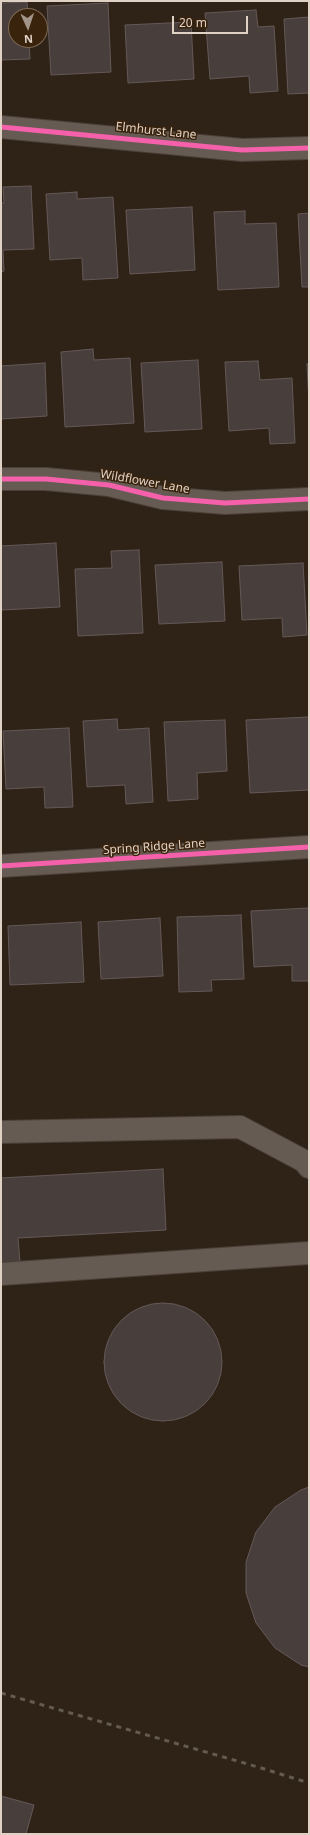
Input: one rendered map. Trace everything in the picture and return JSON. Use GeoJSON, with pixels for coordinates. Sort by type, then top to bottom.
{"type":"FeatureCollection","features":[{"type":"Feature","properties":{"kind":"street","name":"Elmhurst Lane"},"geometry":{"type":"LineString","coordinates":[[1,127],[242,150],[309,148]]}},
{"type":"Feature","properties":{"kind":"street","name":"Wildflower Lane"},"geometry":{"type":"LineString","coordinates":[[1,479],[46,479],[109,484],[163,498],[225,503],[309,498]]}},
{"type":"Feature","properties":{"kind":"street","name":"Spring Ridge Lane"},"geometry":{"type":"LineString","coordinates":[[1,866],[309,847]]}},
{"type":"Feature","properties":{"kind":"street"},"geometry":{"type":"LineString","coordinates":[[1,1132],[240,1127],[304,1161],[309,1167]]}},
{"type":"Feature","properties":{"kind":"street"},"geometry":{"type":"LineString","coordinates":[[1,1274],[309,1252]]}},
{"type":"Feature","properties":{"kind":"building"},"geometry":{"type":"Polygon","coordinates":[[[27,2],[27,8],[8,8],[8,48],[29,48],[30,59],[1,60],[1,3],[27,2]]]}},
{"type":"Feature","properties":{"kind":"building"},"geometry":{"type":"Polygon","coordinates":[[[108,3],[111,72],[51,75],[47,6],[108,3]]]}},
{"type":"Feature","properties":{"kind":"building"},"geometry":{"type":"Polygon","coordinates":[[[256,10],[258,27],[274,26],[278,91],[250,93],[249,76],[210,79],[205,13],[256,10]]]}},
{"type":"Feature","properties":{"kind":"building"},"geometry":{"type":"Polygon","coordinates":[[[309,17],[309,93],[288,94],[284,19],[309,17]]]}},
{"type":"Feature","properties":{"kind":"building"},"geometry":{"type":"Polygon","coordinates":[[[191,22],[194,79],[128,83],[125,25],[191,22]]]}},
{"type":"Feature","properties":{"kind":"building"},"geometry":{"type":"Polygon","coordinates":[[[31,186],[34,249],[3,250],[4,271],[1,272],[1,203],[4,203],[3,187],[31,186]]]}},
{"type":"Feature","properties":{"kind":"building"},"geometry":{"type":"Polygon","coordinates":[[[77,192],[77,199],[113,197],[118,278],[83,280],[82,258],[50,260],[46,194],[77,192]]]}},
{"type":"Feature","properties":{"kind":"building"},"geometry":{"type":"Polygon","coordinates":[[[192,207],[195,270],[130,274],[126,210],[192,207]]]}},
{"type":"Feature","properties":{"kind":"building"},"geometry":{"type":"Polygon","coordinates":[[[245,211],[245,224],[276,223],[279,287],[218,290],[214,212],[245,211]]]}},
{"type":"Feature","properties":{"kind":"building"},"geometry":{"type":"Polygon","coordinates":[[[309,213],[309,287],[302,287],[298,214],[309,213]]]}},
{"type":"Feature","properties":{"kind":"building"},"geometry":{"type":"Polygon","coordinates":[[[93,349],[94,360],[130,358],[134,423],[65,427],[61,352],[93,349]]]}},
{"type":"Feature","properties":{"kind":"building"},"geometry":{"type":"Polygon","coordinates":[[[198,360],[202,429],[145,432],[141,363],[198,360]]]}},
{"type":"Feature","properties":{"kind":"building"},"geometry":{"type":"Polygon","coordinates":[[[258,361],[260,380],[292,378],[295,443],[270,444],[269,428],[229,431],[225,362],[258,361]]]}},
{"type":"Feature","properties":{"kind":"building"},"geometry":{"type":"Polygon","coordinates":[[[45,363],[47,416],[1,419],[1,366],[45,363]]]}},
{"type":"Feature","properties":{"kind":"building"},"geometry":{"type":"Polygon","coordinates":[[[307,364],[309,364],[309,402],[307,364]]]}},
{"type":"Feature","properties":{"kind":"building"},"geometry":{"type":"Polygon","coordinates":[[[56,543],[60,607],[1,610],[1,546],[56,543]]]}},
{"type":"Feature","properties":{"kind":"building"},"geometry":{"type":"Polygon","coordinates":[[[139,550],[143,633],[78,636],[75,569],[112,568],[111,551],[139,550]]]}},
{"type":"Feature","properties":{"kind":"building"},"geometry":{"type":"Polygon","coordinates":[[[222,562],[225,621],[159,624],[155,565],[222,562]]]}},
{"type":"Feature","properties":{"kind":"building"},"geometry":{"type":"Polygon","coordinates":[[[303,563],[307,635],[283,637],[282,618],[242,620],[239,566],[303,563]]]}},
{"type":"Feature","properties":{"kind":"building"},"geometry":{"type":"Polygon","coordinates":[[[309,717],[309,790],[250,793],[246,720],[309,717]]]}},
{"type":"Feature","properties":{"kind":"building"},"geometry":{"type":"Polygon","coordinates":[[[117,719],[118,730],[149,728],[153,802],[126,804],[125,785],[87,787],[83,721],[117,719]]]}},
{"type":"Feature","properties":{"kind":"building"},"geometry":{"type":"Polygon","coordinates":[[[225,720],[227,771],[197,773],[198,799],[168,801],[164,722],[225,720]]]}},
{"type":"Feature","properties":{"kind":"building"},"geometry":{"type":"Polygon","coordinates":[[[69,728],[73,807],[45,808],[44,787],[6,789],[3,731],[69,728]]]}},
{"type":"Feature","properties":{"kind":"building"},"geometry":{"type":"Polygon","coordinates":[[[309,908],[309,981],[292,981],[292,965],[254,967],[251,911],[309,908]]]}},
{"type":"Feature","properties":{"kind":"building"},"geometry":{"type":"Polygon","coordinates":[[[241,915],[244,979],[211,980],[212,991],[179,992],[177,917],[241,915]]]}},
{"type":"Feature","properties":{"kind":"building"},"geometry":{"type":"Polygon","coordinates":[[[160,918],[163,976],[101,979],[98,922],[160,918]]]}},
{"type":"Feature","properties":{"kind":"building"},"geometry":{"type":"Polygon","coordinates":[[[81,922],[84,982],[10,985],[8,926],[81,922]]]}},
{"type":"Feature","properties":{"kind":"building"},"geometry":{"type":"Polygon","coordinates":[[[163,1169],[166,1230],[18,1238],[20,1262],[1,1263],[1,1178],[163,1169]]]}},
{"type":"Feature","properties":{"kind":"building"},"geometry":{"type":"Polygon","coordinates":[[[163,1303],[186,1307],[205,1320],[218,1339],[222,1362],[218,1385],[205,1404],[186,1417],[163,1421],[140,1417],[121,1404],[108,1385],[104,1362],[108,1339],[121,1320],[140,1307],[163,1303]]]}},
{"type":"Feature","properties":{"kind":"building"},"geometry":{"type":"Polygon","coordinates":[[[309,1487],[309,1667],[301,1665],[275,1648],[256,1623],[246,1593],[246,1562],[256,1532],[275,1507],[301,1490],[309,1487]]]}},
{"type":"Feature","properties":{"kind":"building"},"geometry":{"type":"Polygon","coordinates":[[[1,1796],[34,1805],[26,1834],[1,1834],[1,1796]]]}},
{"type":"Feature","properties":{"kind":"railway"},"geometry":{"type":"LineString","coordinates":[[1,1693],[309,1783]]}},
{"type":"Feature","properties":{"kind":"cycle path"},"geometry":{"type":"LineString","coordinates":[[1,127],[242,150],[309,148]]}},
{"type":"Feature","properties":{"kind":"cycle path"},"geometry":{"type":"LineString","coordinates":[[1,479],[46,479],[109,485],[163,498],[225,503],[309,499]]}},
{"type":"Feature","properties":{"kind":"cycle path"},"geometry":{"type":"LineString","coordinates":[[1,866],[309,847]]}}]}
